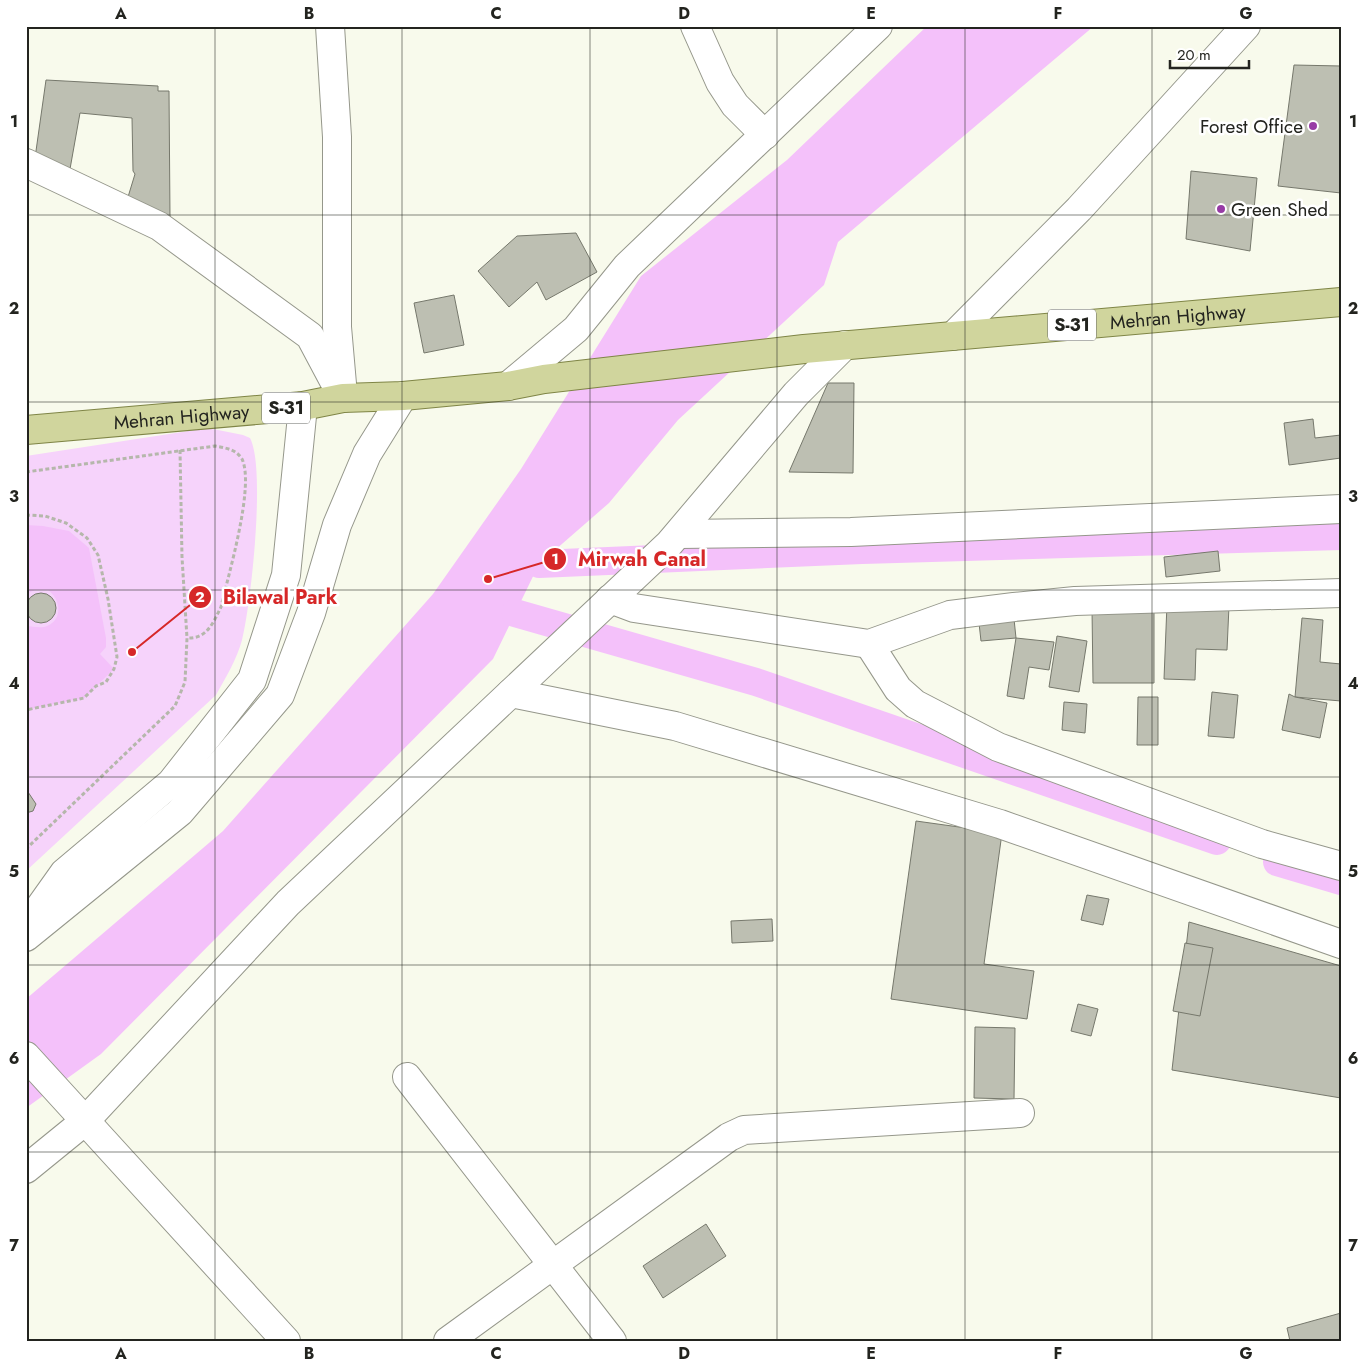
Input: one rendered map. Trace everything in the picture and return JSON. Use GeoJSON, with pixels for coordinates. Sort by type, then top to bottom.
{"type":"FeatureCollection","features":[{"type":"Feature","properties":{"kind":"main road","name":"Mehran Highway"},"geometry":{"type":"LineString","coordinates":[[26,430],[303,406],[343,398],[403,396],[508,386],[544,379],[845,345],[1341,302]]}},
{"type":"Feature","properties":{"kind":"street"},"geometry":{"type":"LineString","coordinates":[[330,26],[337,137],[337,327],[343,398]]}},
{"type":"Feature","properties":{"kind":"street"},"geometry":{"type":"LineString","coordinates":[[695,26],[720,82],[735,105],[765,135]]}},
{"type":"Feature","properties":{"kind":"street"},"geometry":{"type":"LineString","coordinates":[[508,386],[576,329],[627,266],[878,26]]}},
{"type":"Feature","properties":{"kind":"street"},"geometry":{"type":"LineString","coordinates":[[953,336],[1078,209],[1246,26]]}},
{"type":"Feature","properties":{"kind":"street"},"geometry":{"type":"LineString","coordinates":[[26,163],[159,226],[310,336],[343,398]]}},
{"type":"Feature","properties":{"kind":"street"},"geometry":{"type":"LineString","coordinates":[[26,1169],[85,1121],[288,903],[674,539],[796,394],[845,345]]}},
{"type":"Feature","properties":{"kind":"street"},"geometry":{"type":"LineString","coordinates":[[26,937],[180,812],[280,695],[311,613],[337,525],[367,454],[403,396]]}},
{"type":"Feature","properties":{"kind":"street"},"geometry":{"type":"LineString","coordinates":[[26,926],[64,873],[171,782],[252,680],[286,575],[303,406]]}},
{"type":"Feature","properties":{"kind":"street"},"geometry":{"type":"LineString","coordinates":[[674,539],[1341,509]]}},
{"type":"Feature","properties":{"kind":"street"},"geometry":{"type":"LineString","coordinates":[[611,598],[634,608],[869,644],[950,615],[1014,606],[1075,601],[1341,593]]}},
{"type":"Feature","properties":{"kind":"street"},"geometry":{"type":"LineString","coordinates":[[869,644],[898,689],[915,704],[998,747],[1262,844],[1341,866]]}},
{"type":"Feature","properties":{"kind":"street"},"geometry":{"type":"LineString","coordinates":[[511,693],[675,726],[1000,824],[1341,944]]}},
{"type":"Feature","properties":{"kind":"street"},"geometry":{"type":"LineString","coordinates":[[26,1056],[286,1341]]}},
{"type":"Feature","properties":{"kind":"street"},"geometry":{"type":"LineString","coordinates":[[407,1078],[612,1341]]}},
{"type":"Feature","properties":{"kind":"street"},"geometry":{"type":"LineString","coordinates":[[448,1341],[729,1136],[744,1130],[1020,1114]]}},
{"type":"Feature","properties":{"kind":"path"},"geometry":{"type":"LineString","coordinates":[[26,472],[215,446],[231,449],[241,458],[245,470],[244,500],[221,606],[214,622],[204,635],[196,638],[187,638]]}},
{"type":"Feature","properties":{"kind":"path"},"geometry":{"type":"LineString","coordinates":[[26,849],[176,706],[185,682],[187,638],[182,557],[180,450]]}},
{"type":"Feature","properties":{"kind":"path"},"geometry":{"type":"LineString","coordinates":[[26,515],[45,516],[66,523],[87,538],[98,554],[117,657],[114,669],[106,682],[96,686],[84,698],[26,710]]}},
{"type":"Feature","properties":{"kind":"shaded area"},"geometry":{"type":"Polygon","coordinates":[[[927,26],[1094,26],[838,242],[824,285],[678,420],[609,503],[539,564],[493,659],[101,1054],[26,1108],[26,999],[223,831],[433,594],[521,469],[641,276],[787,160],[927,26]]]}},
{"type":"Feature","properties":{"kind":"shaded area"},"geometry":{"type":"Polygon","coordinates":[[[208,428],[250,438],[255,454],[257,506],[253,568],[246,622],[237,654],[216,695],[26,871],[26,456],[208,428]]]}},
{"type":"Feature","properties":{"kind":"shaded area"},"geometry":{"type":"Polygon","coordinates":[[[26,525],[69,531],[89,548],[106,638],[106,647],[100,654],[114,669],[84,698],[30,709],[26,709],[26,626],[44,627],[52,623],[58,614],[58,604],[48,590],[35,590],[26,594],[26,525]]]}},
{"type":"Feature","properties":{"kind":"building","name":"Forest Office"},"geometry":{"type":"Polygon","coordinates":[[[1294,65],[1341,66],[1341,193],[1278,186],[1294,65]]]}},
{"type":"Feature","properties":{"kind":"building"},"geometry":{"type":"Polygon","coordinates":[[[46,80],[158,86],[158,91],[169,91],[170,217],[128,197],[135,174],[133,171],[132,118],[80,113],[70,169],[35,158],[46,80]]]}},
{"type":"Feature","properties":{"kind":"building","name":"Green Shed"},"geometry":{"type":"Polygon","coordinates":[[[1191,171],[1257,178],[1250,251],[1186,239],[1191,171]]]}},
{"type":"Feature","properties":{"kind":"building"},"geometry":{"type":"Polygon","coordinates":[[[576,233],[597,272],[546,300],[537,282],[509,307],[478,271],[517,236],[576,233]]]}},
{"type":"Feature","properties":{"kind":"building"},"geometry":{"type":"Polygon","coordinates":[[[454,295],[464,345],[424,353],[414,303],[454,295]]]}},
{"type":"Feature","properties":{"kind":"building"},"geometry":{"type":"Polygon","coordinates":[[[828,383],[854,383],[853,473],[789,472],[828,383]]]}},
{"type":"Feature","properties":{"kind":"building"},"geometry":{"type":"Polygon","coordinates":[[[1313,419],[1315,438],[1341,435],[1341,458],[1289,465],[1284,423],[1313,419]]]}},
{"type":"Feature","properties":{"kind":"building"},"geometry":{"type":"Polygon","coordinates":[[[1218,551],[1220,571],[1166,577],[1164,557],[1218,551]]]}},
{"type":"Feature","properties":{"kind":"building"},"geometry":{"type":"Polygon","coordinates":[[[41,593],[52,597],[56,608],[52,619],[41,623],[30,619],[26,608],[30,597],[41,593]]]}},
{"type":"Feature","properties":{"kind":"building"},"geometry":{"type":"Polygon","coordinates":[[[1167,604],[1229,606],[1227,650],[1196,649],[1195,680],[1164,679],[1167,604]]]}},
{"type":"Feature","properties":{"kind":"building"},"geometry":{"type":"Polygon","coordinates":[[[1154,608],[1154,683],[1093,683],[1092,609],[1154,608]]]}},
{"type":"Feature","properties":{"kind":"building"},"geometry":{"type":"Polygon","coordinates":[[[1302,618],[1323,620],[1320,662],[1341,664],[1341,701],[1295,697],[1302,618]]]}},
{"type":"Feature","properties":{"kind":"building"},"geometry":{"type":"Polygon","coordinates":[[[1014,619],[1016,638],[981,641],[979,623],[1014,619]]]}},
{"type":"Feature","properties":{"kind":"building"},"geometry":{"type":"Polygon","coordinates":[[[1057,636],[1087,641],[1079,692],[1049,687],[1057,636]]]}},
{"type":"Feature","properties":{"kind":"building"},"geometry":{"type":"Polygon","coordinates":[[[1016,638],[1054,642],[1049,670],[1029,667],[1024,699],[1007,696],[1016,638]]]}},
{"type":"Feature","properties":{"kind":"building"},"geometry":{"type":"Polygon","coordinates":[[[1212,692],[1238,695],[1234,738],[1208,736],[1212,692]]]}},
{"type":"Feature","properties":{"kind":"building"},"geometry":{"type":"Polygon","coordinates":[[[1289,694],[1295,697],[1327,703],[1320,738],[1282,730],[1289,694]]]}},
{"type":"Feature","properties":{"kind":"building"},"geometry":{"type":"Polygon","coordinates":[[[1138,697],[1158,697],[1158,745],[1137,745],[1138,697]]]}},
{"type":"Feature","properties":{"kind":"building"},"geometry":{"type":"Polygon","coordinates":[[[1064,702],[1087,704],[1085,733],[1062,730],[1064,702]]]}},
{"type":"Feature","properties":{"kind":"building"},"geometry":{"type":"Polygon","coordinates":[[[26,789],[36,804],[33,811],[26,813],[26,789]]]}},
{"type":"Feature","properties":{"kind":"building"},"geometry":{"type":"Polygon","coordinates":[[[916,821],[1002,833],[984,964],[1034,971],[1027,1019],[891,999],[916,821]]]}},
{"type":"Feature","properties":{"kind":"building"},"geometry":{"type":"Polygon","coordinates":[[[1087,895],[1109,899],[1103,925],[1081,920],[1087,895]]]}},
{"type":"Feature","properties":{"kind":"building"},"geometry":{"type":"Polygon","coordinates":[[[772,919],[773,941],[732,943],[731,921],[772,919]]]}},
{"type":"Feature","properties":{"kind":"building"},"geometry":{"type":"Polygon","coordinates":[[[1189,922],[1341,966],[1341,1098],[1172,1070],[1189,922]]]}},
{"type":"Feature","properties":{"kind":"building"},"geometry":{"type":"Polygon","coordinates":[[[1185,943],[1213,948],[1200,1016],[1173,1011],[1185,943]]]}},
{"type":"Feature","properties":{"kind":"building"},"geometry":{"type":"Polygon","coordinates":[[[1078,1004],[1098,1009],[1091,1036],[1071,1031],[1078,1004]]]}},
{"type":"Feature","properties":{"kind":"building"},"geometry":{"type":"Polygon","coordinates":[[[975,1027],[1015,1028],[1014,1099],[974,1098],[975,1027]]]}},
{"type":"Feature","properties":{"kind":"building"},"geometry":{"type":"Polygon","coordinates":[[[706,1224],[726,1256],[663,1298],[643,1266],[706,1224]]]}},
{"type":"Feature","properties":{"kind":"building"},"geometry":{"type":"Polygon","coordinates":[[[1341,1313],[1341,1341],[1290,1341],[1287,1328],[1341,1313]]]}},
{"type":"Feature","properties":{"kind":"waterway"},"geometry":{"type":"LineString","coordinates":[[539,564],[862,550],[1341,536]]}},
{"type":"Feature","properties":{"kind":"waterway"},"geometry":{"type":"LineString","coordinates":[[515,613],[756,682],[1217,841]]}},
{"type":"Feature","properties":{"kind":"waterway"},"geometry":{"type":"LineString","coordinates":[[1277,862],[1341,881]]}},
{"type":"Feature","properties":{"kind":"place","name":"Forest Office"},"geometry":{"type":"Point","coordinates":[1313,126]}},
{"type":"Feature","properties":{"kind":"place","name":"Green Shed"},"geometry":{"type":"Point","coordinates":[1221,209]}},
{"type":"Feature","properties":{"kind":"place","name":"Mirwah Canal"},"geometry":{"type":"Point","coordinates":[488,579]}},
{"type":"Feature","properties":{"kind":"place","name":"Bilawal Park"},"geometry":{"type":"Point","coordinates":[132,652]}}]}
